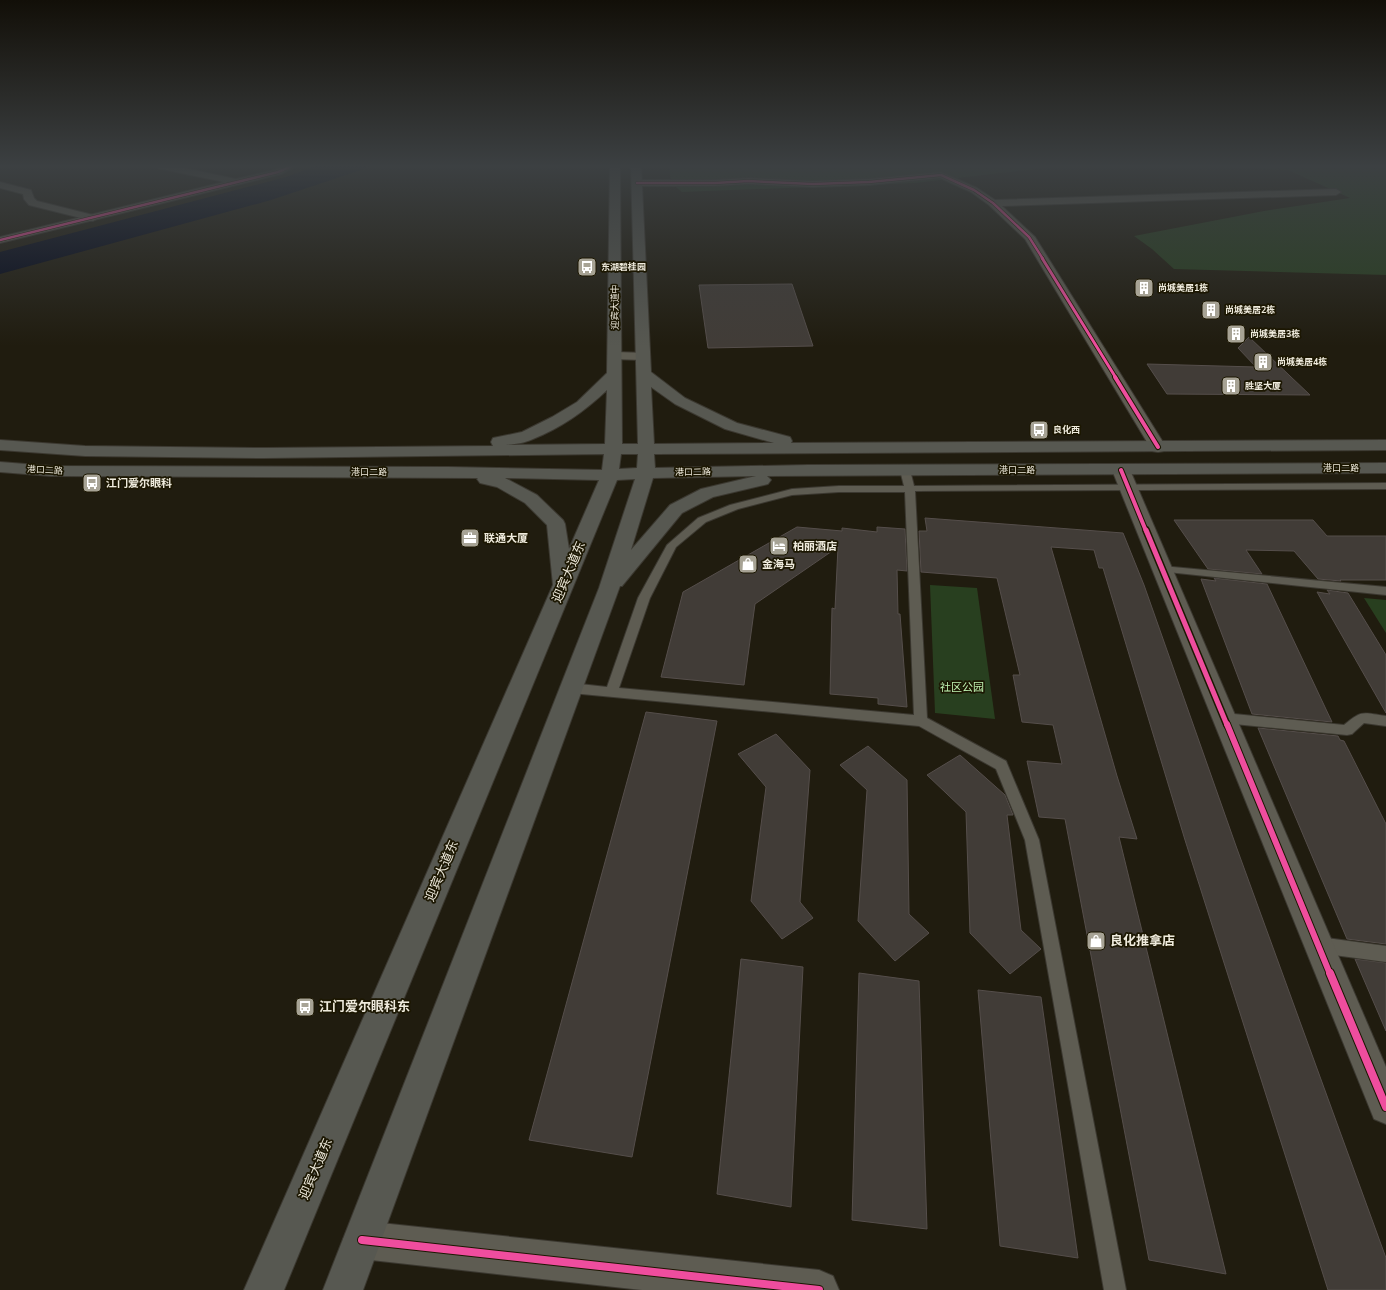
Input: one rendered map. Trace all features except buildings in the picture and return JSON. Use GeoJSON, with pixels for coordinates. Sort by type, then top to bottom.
{"type":"FeatureCollection","features":[{"type":"Feature","properties":{"kind":"main road","name":"迎宾大道中"},"geometry":{"type":"LineString","coordinates":[[614,450],[615,225]]}},
{"type":"Feature","properties":{"kind":"main road"},"geometry":{"type":"LineString","coordinates":[[344,1290],[609,588],[646,461],[638,225]]}},
{"type":"Feature","properties":{"kind":"main road"},"geometry":{"type":"LineString","coordinates":[[454,451],[527,436],[558,420],[582,405],[614,374]]}},
{"type":"Feature","properties":{"kind":"main road"},"geometry":{"type":"LineString","coordinates":[[644,374],[680,401],[731,426],[810,448]]}},
{"type":"Feature","properties":{"kind":"main road","name":"港口二路"},"geometry":{"type":"LineString","coordinates":[[0,445],[85,451],[265,453],[614,450],[646,461],[808,470],[908,470],[1125,479],[1386,468]]}},
{"type":"Feature","properties":{"kind":"main road","name":"港口二路"},"geometry":{"type":"LineString","coordinates":[[0,467],[51,471],[450,472],[610,475],[646,461],[810,448],[1386,445]]}},
{"type":"Feature","properties":{"kind":"main road"},"geometry":{"type":"LineString","coordinates":[[905,448],[908,470]]}},
{"type":"Feature","properties":{"kind":"main road","name":"迎宾大道东"},"geometry":{"type":"LineString","coordinates":[[264,1290],[610,475],[614,450]]}},
{"type":"Feature","properties":{"kind":"main road"},"geometry":{"type":"LineString","coordinates":[[254,472],[265,453]]}},
{"type":"Feature","properties":{"kind":"main road"},"geometry":{"type":"LineString","coordinates":[[609,588],[676,510],[707,493],[808,470]]}},
{"type":"Feature","properties":{"kind":"main road"},"geometry":{"type":"LineString","coordinates":[[450,472],[503,483],[531,499],[556,524],[563,586]]}},
{"type":"Feature","properties":{"kind":"street"},"geometry":{"type":"LineString","coordinates":[[0,240],[63,225]]}},
{"type":"Feature","properties":{"kind":"street"},"geometry":{"type":"LineString","coordinates":[[1015,225],[1032,243],[1158,446]]}},
{"type":"Feature","properties":{"kind":"street"},"geometry":{"type":"LineString","coordinates":[[615,356],[643,356]]}},
{"type":"Feature","properties":{"kind":"street"},"geometry":{"type":"LineString","coordinates":[[1125,479],[1386,1107]]}},
{"type":"Feature","properties":{"kind":"street"},"geometry":{"type":"LineString","coordinates":[[362,1240],[819,1290]]}},
{"type":"Feature","properties":{"kind":"lane"},"geometry":{"type":"LineString","coordinates":[[908,470],[921,721]]}},
{"type":"Feature","properties":{"kind":"lane"},"geometry":{"type":"LineString","coordinates":[[611,692],[644,598],[668,551],[672,545],[702,520],[734,507],[792,492],[839,489],[910,489],[1125,479],[1386,486]]}},
{"type":"Feature","properties":{"kind":"lane"},"geometry":{"type":"LineString","coordinates":[[1162,569],[1386,591]]}},
{"type":"Feature","properties":{"kind":"lane"},"geometry":{"type":"LineString","coordinates":[[571,688],[921,721],[1001,765],[1032,840],[1115,1290]]}},
{"type":"Feature","properties":{"kind":"lane"},"geometry":{"type":"LineString","coordinates":[[1224,718],[1347,730],[1361,718],[1386,721]]}},
{"type":"Feature","properties":{"kind":"lane"},"geometry":{"type":"LineString","coordinates":[[1319,945],[1386,954]]}},
{"type":"Feature","properties":{"kind":"green space"},"geometry":{"type":"Polygon","coordinates":[[[1190,225],[1386,225],[1386,275],[1174,269],[1152,249],[1134,236],[1190,225]]]}},
{"type":"Feature","properties":{"kind":"green space","name":"社区公园"},"geometry":{"type":"Polygon","coordinates":[[[930,585],[977,588],[995,719],[935,713],[930,585]]]}},
{"type":"Feature","properties":{"kind":"green space"},"geometry":{"type":"Polygon","coordinates":[[[1364,598],[1386,600],[1386,633],[1364,598]]]}},
{"type":"Feature","properties":{"kind":"water"},"geometry":{"type":"Polygon","coordinates":[[[102,225],[179,225],[0,274],[0,252],[102,225]]]}},
{"type":"Feature","properties":{"kind":"cycle path"},"geometry":{"type":"LineString","coordinates":[[0,240],[61,225]]}},
{"type":"Feature","properties":{"kind":"cycle path"},"geometry":{"type":"LineString","coordinates":[[1017,225],[1029,237],[1158,447]]}},
{"type":"Feature","properties":{"kind":"cycle path"},"geometry":{"type":"LineString","coordinates":[[1121,470],[1386,1107]]}},
{"type":"Feature","properties":{"kind":"cycle path"},"geometry":{"type":"LineString","coordinates":[[362,1240],[819,1290]]}},
{"type":"Feature","properties":{"kind":"place","name":"东湖碧桂园"},"geometry":{"type":"Point","coordinates":[587,267]}},
{"type":"Feature","properties":{"kind":"place","name":"尚城美居1栋"},"geometry":{"type":"Point","coordinates":[1144,288]}},
{"type":"Feature","properties":{"kind":"place","name":"尚城美居2栋"},"geometry":{"type":"Point","coordinates":[1211,310]}},
{"type":"Feature","properties":{"kind":"place","name":"尚城美居3栋"},"geometry":{"type":"Point","coordinates":[1236,334]}},
{"type":"Feature","properties":{"kind":"place","name":"尚城美居4栋"},"geometry":{"type":"Point","coordinates":[1263,362]}},
{"type":"Feature","properties":{"kind":"place","name":"胜坚大厦"},"geometry":{"type":"Point","coordinates":[1231,386]}},
{"type":"Feature","properties":{"kind":"place","name":"良化西"},"geometry":{"type":"Point","coordinates":[1039,430]}},
{"type":"Feature","properties":{"kind":"place","name":"江门爱尔眼科"},"geometry":{"type":"Point","coordinates":[92,483]}},
{"type":"Feature","properties":{"kind":"place","name":"联通大厦"},"geometry":{"type":"Point","coordinates":[470,538]}},
{"type":"Feature","properties":{"kind":"place","name":"柏丽酒店"},"geometry":{"type":"Point","coordinates":[779,546]}},
{"type":"Feature","properties":{"kind":"place","name":"金海马"},"geometry":{"type":"Point","coordinates":[748,564]}},
{"type":"Feature","properties":{"kind":"place","name":"良化推拿店"},"geometry":{"type":"Point","coordinates":[1096,941]}},
{"type":"Feature","properties":{"kind":"place","name":"江门爱尔眼科东"},"geometry":{"type":"Point","coordinates":[305,1007]}}]}
